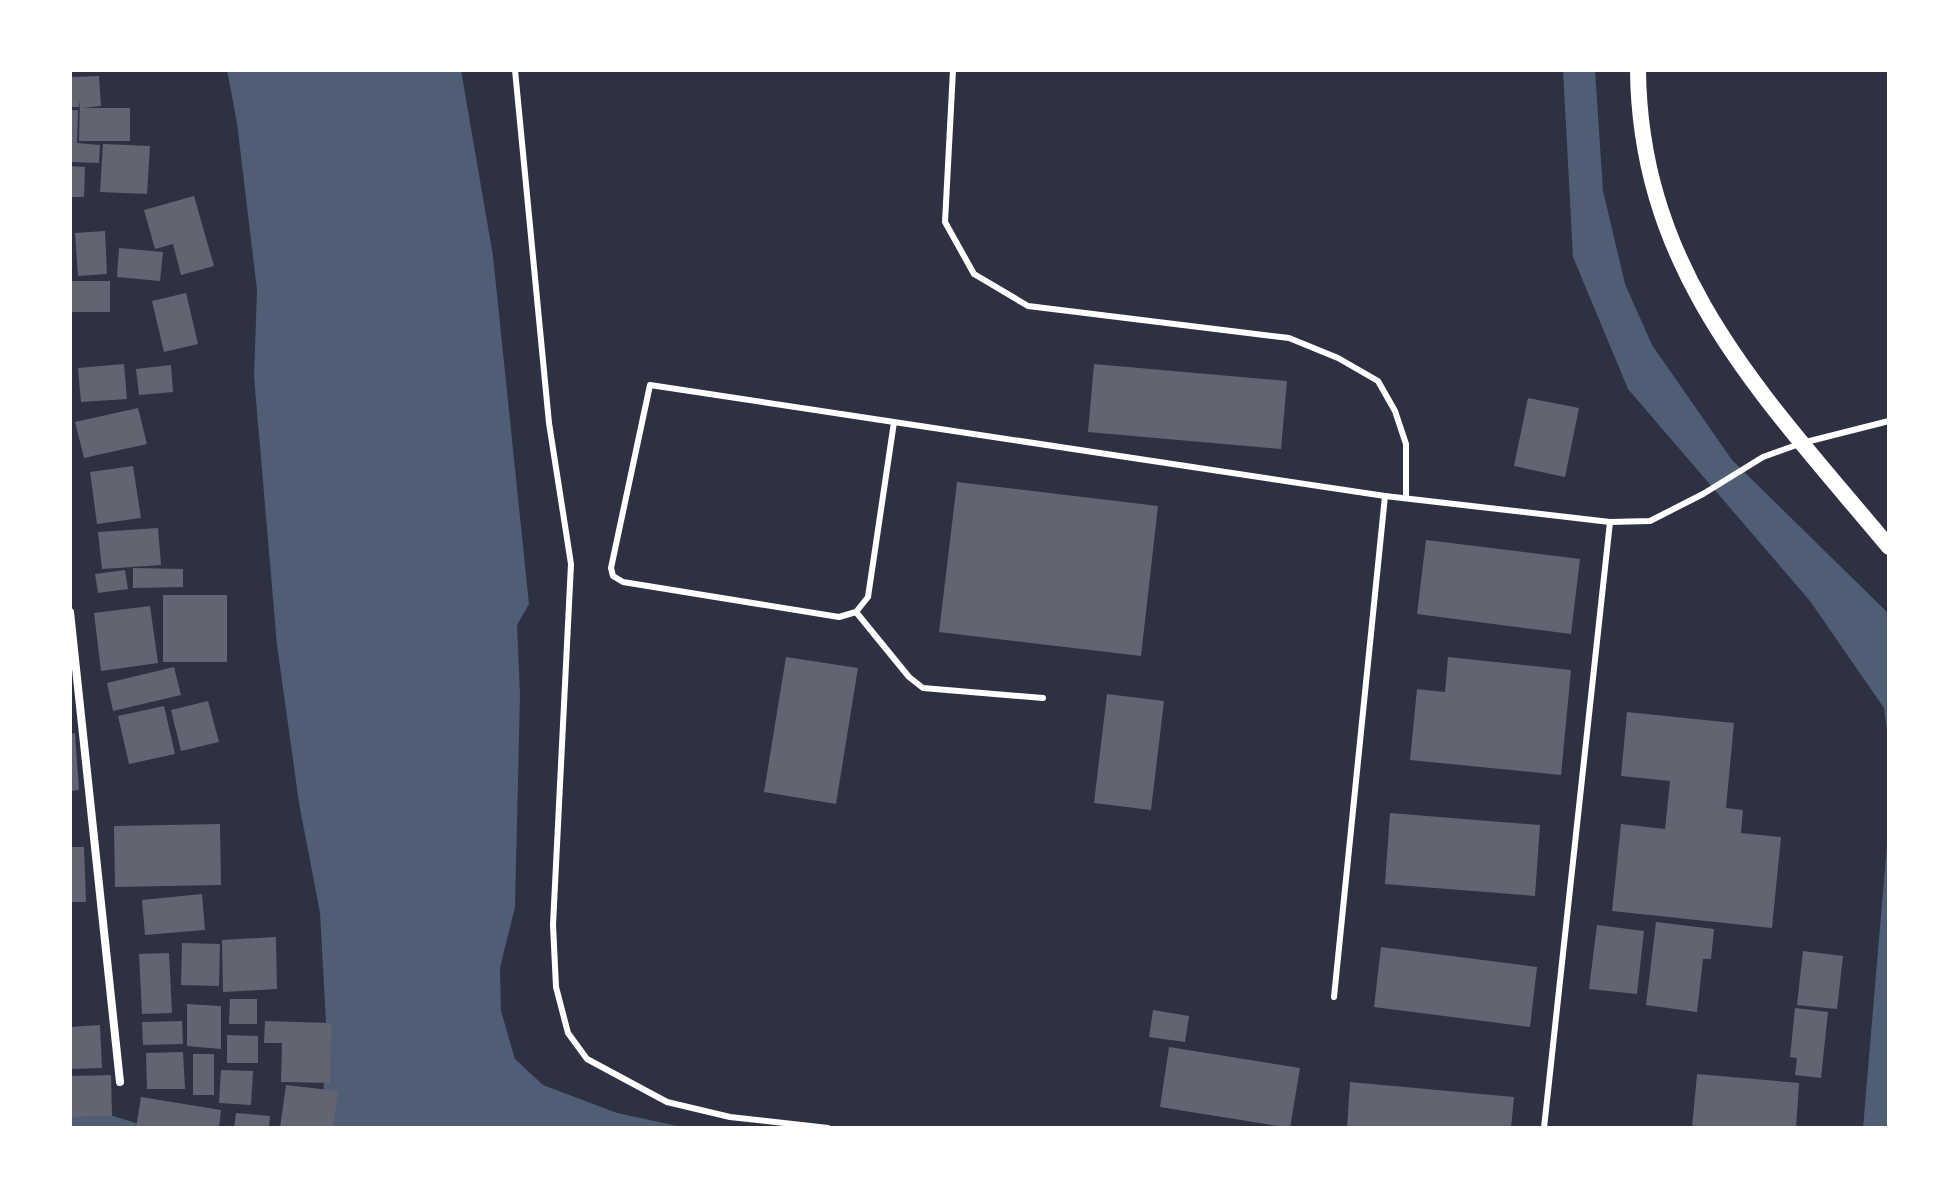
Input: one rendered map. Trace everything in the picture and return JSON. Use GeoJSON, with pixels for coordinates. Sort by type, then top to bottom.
{"type":"FeatureCollection","features":[{"type":"Feature","properties":{"kind":"main road"},"geometry":{"type":"LineString","coordinates":[[1638,70],[1641,132],[1648,172],[1664,225],[1684,273],[1716,330],[1802,443],[1889,547]]}},
{"type":"Feature","properties":{"kind":"street"},"geometry":{"type":"LineString","coordinates":[[70,612],[120,1082]]}},
{"type":"Feature","properties":{"kind":"lane"},"geometry":{"type":"LineString","coordinates":[[515,70],[549,423],[571,564],[553,925],[556,987],[568,1033],[587,1059],[667,1102],[730,1117],[828,1128]]}},
{"type":"Feature","properties":{"kind":"lane"},"geometry":{"type":"LineString","coordinates":[[953,70],[945,222],[974,274],[1028,306],[1289,338],[1338,358],[1378,381],[1395,411],[1406,444],[1406,497]]}},
{"type":"Feature","properties":{"kind":"lane"},"geometry":{"type":"LineString","coordinates":[[894,422],[868,597],[856,612],[839,617],[616,579],[611,568],[650,385],[1385,496],[1610,522],[1650,521],[1703,494],[1763,457],[1802,443],[1889,421]]}},
{"type":"Feature","properties":{"kind":"lane"},"geometry":{"type":"LineString","coordinates":[[1334,997],[1385,496]]}},
{"type":"Feature","properties":{"kind":"lane"},"geometry":{"type":"LineString","coordinates":[[1544,1128],[1610,522]]}},
{"type":"Feature","properties":{"kind":"lane"},"geometry":{"type":"LineString","coordinates":[[856,612],[909,677],[923,688],[1043,698]]}},
{"type":"Feature","properties":{"kind":"water"},"geometry":{"type":"Polygon","coordinates":[[[227,70],[461,70],[493,256],[529,604],[517,625],[520,695],[515,907],[500,968],[501,1011],[515,1059],[543,1085],[617,1113],[687,1128],[322,1128],[326,1022],[320,913],[299,803],[277,645],[254,377],[257,290],[237,123],[227,70]]]}},
{"type":"Feature","properties":{"kind":"water"},"geometry":{"type":"Polygon","coordinates":[[[1563,70],[1595,70],[1603,191],[1625,284],[1652,345],[1732,460],[1889,614],[1889,744],[1884,708],[1810,601],[1628,389],[1573,257],[1563,70]]]}},
{"type":"Feature","properties":{"kind":"water"},"geometry":{"type":"Polygon","coordinates":[[[1889,821],[1889,1128],[1863,1128],[1889,821]]]}},
{"type":"Feature","properties":{"kind":"water"},"geometry":{"type":"Polygon","coordinates":[[[70,1103],[81,1106],[152,1128],[70,1128],[70,1103]]]}},
{"type":"Feature","properties":{"kind":"building"},"geometry":{"type":"Polygon","coordinates":[[[99,76],[101,106],[83,108],[130,108],[130,141],[79,141],[80,101],[79,107],[70,107],[70,77],[99,76]]]}},
{"type":"Feature","properties":{"kind":"building"},"geometry":{"type":"Polygon","coordinates":[[[70,110],[78,110],[77,143],[100,145],[99,163],[70,162],[70,110]]]}},
{"type":"Feature","properties":{"kind":"building"},"geometry":{"type":"Polygon","coordinates":[[[103,144],[150,146],[147,194],[100,192],[103,144]]]}},
{"type":"Feature","properties":{"kind":"building"},"geometry":{"type":"Polygon","coordinates":[[[70,166],[85,167],[84,197],[70,197],[70,166]]]}},
{"type":"Feature","properties":{"kind":"building"},"geometry":{"type":"Polygon","coordinates":[[[194,196],[214,266],[181,275],[173,244],[155,249],[144,210],[194,196]]]}},
{"type":"Feature","properties":{"kind":"building"},"geometry":{"type":"Polygon","coordinates":[[[105,231],[107,274],[78,276],[75,233],[105,231]]]}},
{"type":"Feature","properties":{"kind":"building"},"geometry":{"type":"Polygon","coordinates":[[[119,248],[163,252],[160,281],[117,277],[119,248]]]}},
{"type":"Feature","properties":{"kind":"building"},"geometry":{"type":"Polygon","coordinates":[[[70,281],[110,281],[110,312],[70,312],[70,281]]]}},
{"type":"Feature","properties":{"kind":"building"},"geometry":{"type":"Polygon","coordinates":[[[186,293],[198,344],[164,352],[152,301],[186,293]]]}},
{"type":"Feature","properties":{"kind":"building"},"geometry":{"type":"Polygon","coordinates":[[[124,364],[127,399],[81,402],[78,368],[124,364]]]}},
{"type":"Feature","properties":{"kind":"building"},"geometry":{"type":"Polygon","coordinates":[[[1094,364],[1287,381],[1281,449],[1088,432],[1094,364]]]}},
{"type":"Feature","properties":{"kind":"building"},"geometry":{"type":"Polygon","coordinates":[[[171,365],[173,392],[139,395],[136,369],[171,365]]]}},
{"type":"Feature","properties":{"kind":"building"},"geometry":{"type":"Polygon","coordinates":[[[1528,398],[1579,408],[1565,477],[1514,466],[1528,398]]]}},
{"type":"Feature","properties":{"kind":"building"},"geometry":{"type":"Polygon","coordinates":[[[138,408],[147,444],[84,458],[75,422],[138,408]]]}},
{"type":"Feature","properties":{"kind":"building"},"geometry":{"type":"Polygon","coordinates":[[[133,466],[141,518],[97,524],[90,472],[133,466]]]}},
{"type":"Feature","properties":{"kind":"building"},"geometry":{"type":"Polygon","coordinates":[[[957,482],[1158,506],[1141,656],[939,632],[957,482]]]}},
{"type":"Feature","properties":{"kind":"building"},"geometry":{"type":"Polygon","coordinates":[[[158,528],[161,565],[102,569],[98,532],[158,528]]]}},
{"type":"Feature","properties":{"kind":"building"},"geometry":{"type":"Polygon","coordinates":[[[1426,540],[1580,559],[1571,634],[1417,614],[1426,540]]]}},
{"type":"Feature","properties":{"kind":"building"},"geometry":{"type":"Polygon","coordinates":[[[133,568],[183,569],[183,587],[133,588],[133,568]]]}},
{"type":"Feature","properties":{"kind":"building"},"geometry":{"type":"Polygon","coordinates":[[[125,570],[128,589],[98,593],[95,574],[125,570]]]}},
{"type":"Feature","properties":{"kind":"building"},"geometry":{"type":"Polygon","coordinates":[[[163,595],[227,595],[227,662],[163,662],[163,595]]]}},
{"type":"Feature","properties":{"kind":"building"},"geometry":{"type":"Polygon","coordinates":[[[150,606],[158,663],[101,671],[94,613],[150,606]]]}},
{"type":"Feature","properties":{"kind":"building"},"geometry":{"type":"Polygon","coordinates":[[[786,657],[858,668],[836,804],[764,792],[786,657]]]}},
{"type":"Feature","properties":{"kind":"building"},"geometry":{"type":"Polygon","coordinates":[[[1448,657],[1571,670],[1561,775],[1410,760],[1417,689],[1445,692],[1448,657]]]}},
{"type":"Feature","properties":{"kind":"building"},"geometry":{"type":"Polygon","coordinates":[[[174,667],[181,695],[113,711],[107,683],[174,667]]]}},
{"type":"Feature","properties":{"kind":"building"},"geometry":{"type":"Polygon","coordinates":[[[1107,694],[1164,701],[1151,810],[1094,803],[1107,694]]]}},
{"type":"Feature","properties":{"kind":"building"},"geometry":{"type":"Polygon","coordinates":[[[208,701],[219,742],[181,751],[171,710],[208,701]]]}},
{"type":"Feature","properties":{"kind":"building"},"geometry":{"type":"Polygon","coordinates":[[[164,706],[175,754],[129,764],[118,716],[164,706]]]}},
{"type":"Feature","properties":{"kind":"building"},"geometry":{"type":"Polygon","coordinates":[[[1627,712],[1734,723],[1726,808],[1743,810],[1741,833],[1781,837],[1772,928],[1612,911],[1621,824],[1665,829],[1670,781],[1621,776],[1627,712]]]}},
{"type":"Feature","properties":{"kind":"building"},"geometry":{"type":"Polygon","coordinates":[[[75,733],[79,790],[70,791],[70,734],[75,733]]]}},
{"type":"Feature","properties":{"kind":"building"},"geometry":{"type":"Polygon","coordinates":[[[1390,813],[1540,825],[1535,896],[1385,884],[1390,813]]]}},
{"type":"Feature","properties":{"kind":"building"},"geometry":{"type":"Polygon","coordinates":[[[220,824],[221,885],[115,887],[114,826],[220,824]]]}},
{"type":"Feature","properties":{"kind":"building"},"geometry":{"type":"Polygon","coordinates":[[[70,847],[84,847],[86,902],[70,902],[70,847]]]}},
{"type":"Feature","properties":{"kind":"building"},"geometry":{"type":"Polygon","coordinates":[[[202,894],[205,930],[145,935],[142,900],[202,894]]]}},
{"type":"Feature","properties":{"kind":"building"},"geometry":{"type":"Polygon","coordinates":[[[1656,922],[1714,929],[1711,959],[1703,959],[1697,1012],[1646,1005],[1656,922]]]}},
{"type":"Feature","properties":{"kind":"building"},"geometry":{"type":"Polygon","coordinates":[[[1597,925],[1644,931],[1637,994],[1589,989],[1597,925]]]}},
{"type":"Feature","properties":{"kind":"building"},"geometry":{"type":"Polygon","coordinates":[[[276,937],[277,989],[223,992],[222,940],[276,937]]]}},
{"type":"Feature","properties":{"kind":"building"},"geometry":{"type":"Polygon","coordinates":[[[182,943],[220,944],[219,986],[181,985],[182,943]]]}},
{"type":"Feature","properties":{"kind":"building"},"geometry":{"type":"Polygon","coordinates":[[[1381,947],[1537,967],[1530,1027],[1374,1007],[1381,947]]]}},
{"type":"Feature","properties":{"kind":"building"},"geometry":{"type":"Polygon","coordinates":[[[1803,951],[1843,956],[1837,1009],[1797,1005],[1803,951]]]}},
{"type":"Feature","properties":{"kind":"building"},"geometry":{"type":"Polygon","coordinates":[[[169,953],[172,1013],[142,1014],[139,954],[169,953]]]}},
{"type":"Feature","properties":{"kind":"building"},"geometry":{"type":"Polygon","coordinates":[[[230,999],[257,999],[257,1024],[229,1024],[230,999]]]}},
{"type":"Feature","properties":{"kind":"building"},"geometry":{"type":"Polygon","coordinates":[[[187,1004],[221,1006],[221,1049],[187,1046],[187,1004]]]}},
{"type":"Feature","properties":{"kind":"building"},"geometry":{"type":"Polygon","coordinates":[[[1795,1008],[1828,1012],[1821,1078],[1795,1075],[1797,1058],[1790,1057],[1795,1008]]]}},
{"type":"Feature","properties":{"kind":"building"},"geometry":{"type":"Polygon","coordinates":[[[1153,1010],[1189,1016],[1185,1042],[1149,1037],[1153,1010]]]}},
{"type":"Feature","properties":{"kind":"building"},"geometry":{"type":"Polygon","coordinates":[[[182,1021],[183,1044],[143,1045],[142,1022],[182,1021]]]}},
{"type":"Feature","properties":{"kind":"building"},"geometry":{"type":"Polygon","coordinates":[[[265,1021],[331,1023],[330,1083],[281,1082],[282,1043],[264,1043],[265,1021]]]}},
{"type":"Feature","properties":{"kind":"building"},"geometry":{"type":"Polygon","coordinates":[[[100,1025],[102,1068],[70,1069],[70,1027],[100,1025]]]}},
{"type":"Feature","properties":{"kind":"building"},"geometry":{"type":"Polygon","coordinates":[[[227,1035],[258,1036],[258,1063],[227,1063],[227,1035]]]}},
{"type":"Feature","properties":{"kind":"building"},"geometry":{"type":"Polygon","coordinates":[[[1169,1047],[1300,1068],[1290,1128],[1160,1107],[1169,1047]]]}},
{"type":"Feature","properties":{"kind":"building"},"geometry":{"type":"Polygon","coordinates":[[[183,1052],[185,1089],[147,1089],[146,1053],[183,1052]]]}},
{"type":"Feature","properties":{"kind":"building"},"geometry":{"type":"Polygon","coordinates":[[[193,1054],[214,1054],[214,1095],[193,1095],[193,1054]]]}},
{"type":"Feature","properties":{"kind":"building"},"geometry":{"type":"Polygon","coordinates":[[[221,1070],[253,1071],[251,1105],[219,1103],[221,1070]]]}},
{"type":"Feature","properties":{"kind":"building"},"geometry":{"type":"Polygon","coordinates":[[[1697,1074],[1799,1083],[1796,1128],[1692,1128],[1697,1074]]]}},
{"type":"Feature","properties":{"kind":"building"},"geometry":{"type":"Polygon","coordinates":[[[111,1075],[112,1116],[70,1117],[70,1076],[111,1075]]]}},
{"type":"Feature","properties":{"kind":"building"},"geometry":{"type":"Polygon","coordinates":[[[1350,1082],[1514,1097],[1511,1128],[1347,1128],[1350,1082]]]}},
{"type":"Feature","properties":{"kind":"building"},"geometry":{"type":"Polygon","coordinates":[[[286,1085],[338,1091],[333,1128],[280,1128],[286,1085]]]}},
{"type":"Feature","properties":{"kind":"building"},"geometry":{"type":"Polygon","coordinates":[[[141,1097],[221,1110],[219,1128],[136,1128],[141,1097]]]}},
{"type":"Feature","properties":{"kind":"building"},"geometry":{"type":"Polygon","coordinates":[[[236,1113],[270,1116],[269,1128],[234,1128],[236,1113]]]}}]}
